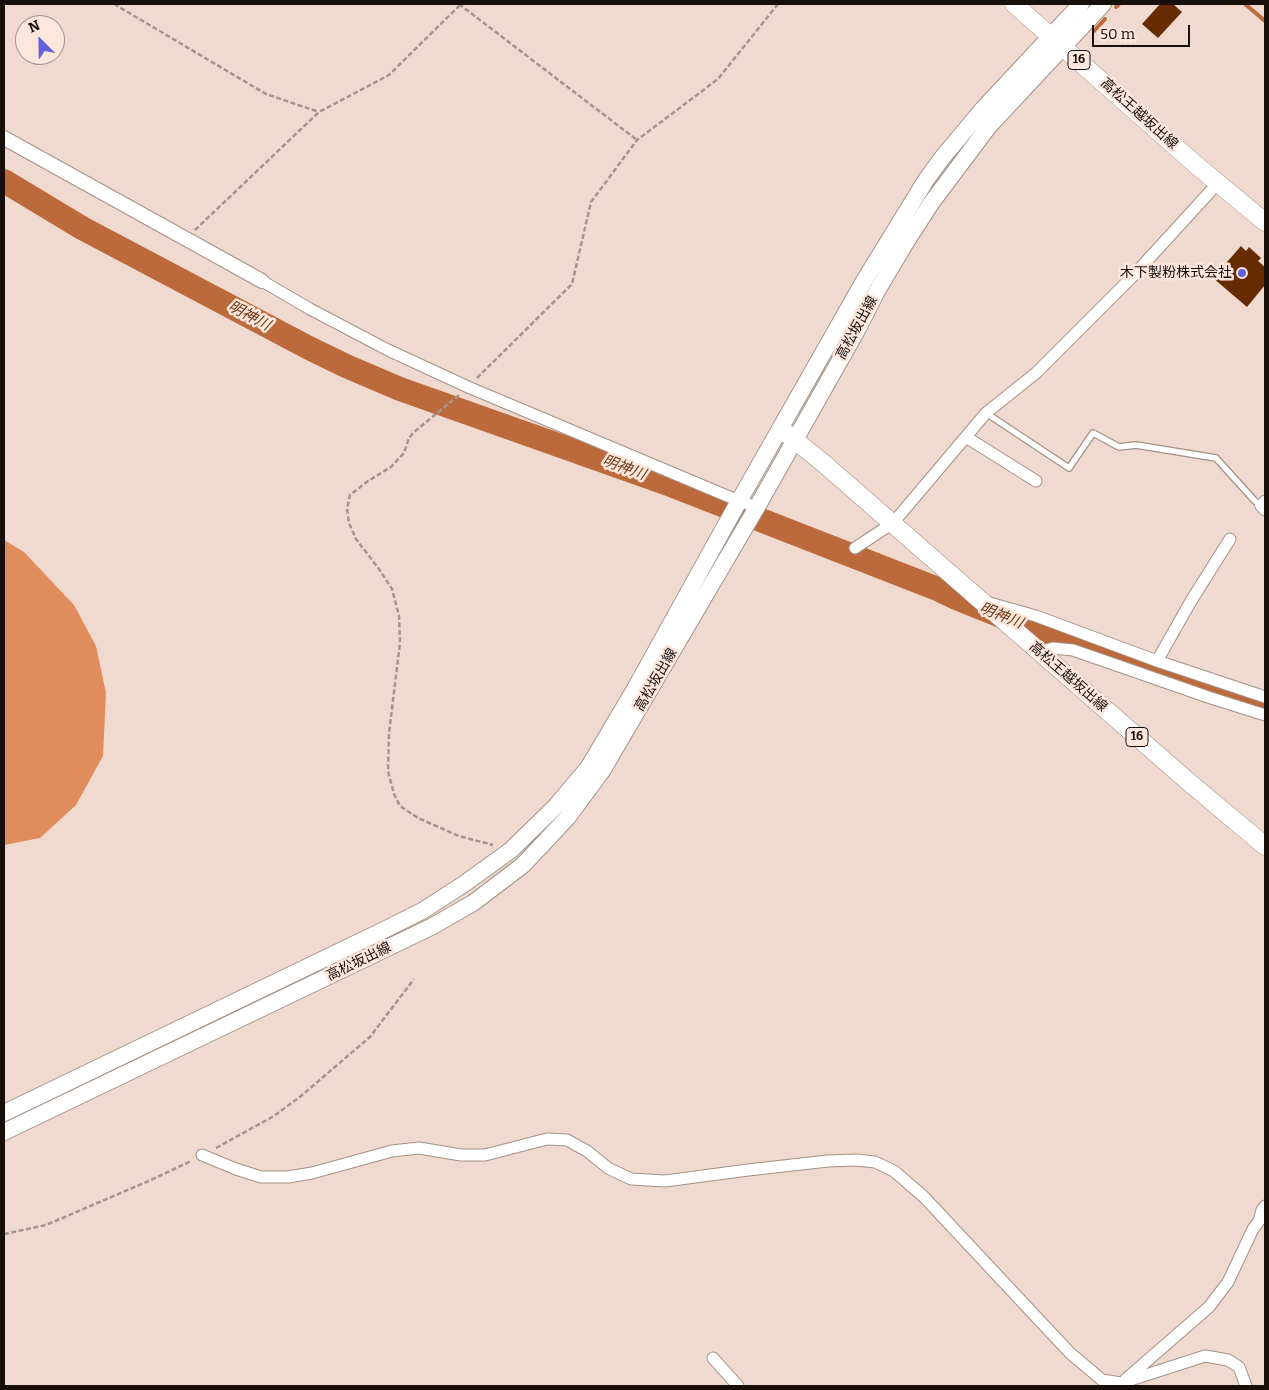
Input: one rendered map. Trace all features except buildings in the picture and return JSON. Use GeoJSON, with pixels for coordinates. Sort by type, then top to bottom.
{"type":"FeatureCollection","features":[{"type":"Feature","properties":{"kind":"main road","name":"高松王越坂出線"},"geometry":{"type":"LineString","coordinates":[[1014,4],[1218,184],[1265,222]]}},
{"type":"Feature","properties":{"kind":"main road","name":"高松坂出線"},"geometry":{"type":"LineString","coordinates":[[1057,41],[1081,4]]}},
{"type":"Feature","properties":{"kind":"main road","name":"高松坂出線"},"geometry":{"type":"LineString","coordinates":[[4,1132],[430,927],[473,903],[523,865],[568,817],[602,770],[753,512],[788,434],[864,281],[926,180],[983,109],[1057,41],[1103,4]]}},
{"type":"Feature","properties":{"kind":"main road","name":"高松王越坂出線"},"geometry":{"type":"LineString","coordinates":[[788,434],[1265,846]]}},
{"type":"Feature","properties":{"kind":"main road","name":"高松坂出線"},"geometry":{"type":"LineString","coordinates":[[4,1113],[422,911],[511,850],[556,806],[588,768],[636,687],[736,506],[788,434]]}},
{"type":"Feature","properties":{"kind":"street"},"geometry":{"type":"LineString","coordinates":[[4,138],[310,309],[388,350],[753,512]]}},
{"type":"Feature","properties":{"kind":"street"},"geometry":{"type":"LineString","coordinates":[[855,548],[893,523],[986,413],[1036,373],[1133,276],[1218,184]]}},
{"type":"Feature","properties":{"kind":"street"},"geometry":{"type":"LineString","coordinates":[[966,437],[1031,478],[1020,486]]}},
{"type":"Feature","properties":{"kind":"street"},"geometry":{"type":"LineString","coordinates":[[1157,661],[1191,601],[1230,539]]}},
{"type":"Feature","properties":{"kind":"street"},"geometry":{"type":"LineString","coordinates":[[982,601],[1036,616],[1157,661],[1265,697]]}},
{"type":"Feature","properties":{"kind":"street"},"geometry":{"type":"LineString","coordinates":[[1040,652],[1053,648],[1074,650],[1265,715]]}},
{"type":"Feature","properties":{"kind":"street"},"geometry":{"type":"LineString","coordinates":[[202,1155],[261,1177],[288,1177],[312,1173],[392,1150],[419,1148],[461,1155],[485,1155],[547,1139],[567,1140],[587,1151],[608,1168],[631,1178],[665,1181],[828,1161],[856,1160],[875,1162],[894,1171],[924,1197],[1070,1353],[1102,1380],[1122,1383],[1205,1356],[1228,1360],[1239,1367],[1246,1386]]}},
{"type":"Feature","properties":{"kind":"street"},"geometry":{"type":"LineString","coordinates":[[1122,1383],[1210,1307],[1228,1282],[1265,1206]]}},
{"type":"Feature","properties":{"kind":"street"},"geometry":{"type":"LineString","coordinates":[[714,1358],[738,1386]]}},
{"type":"Feature","properties":{"kind":"lane"},"geometry":{"type":"LineString","coordinates":[[986,413],[1069,468],[1093,433],[1119,447],[1136,445],[1216,458],[1254,500],[1264,506]]}},
{"type":"Feature","properties":{"kind":"path"},"geometry":{"type":"LineString","coordinates":[[114,4],[266,94],[319,112]]}},
{"type":"Feature","properties":{"kind":"path"},"geometry":{"type":"LineString","coordinates":[[186,239],[319,112],[389,75],[460,4],[637,140]]}},
{"type":"Feature","properties":{"kind":"path"},"geometry":{"type":"LineString","coordinates":[[511,850],[459,836],[418,818],[400,806],[394,794],[388,771],[389,733],[400,643],[399,616],[392,589],[356,539],[348,523],[347,509],[350,495],[391,467],[404,453],[409,438],[414,432],[468,387],[572,284],[591,202],[637,140],[718,79],[778,4]]}},
{"type":"Feature","properties":{"kind":"path"},"geometry":{"type":"LineString","coordinates":[[4,1234],[46,1225],[151,1180],[274,1116],[301,1096],[370,1037],[414,979]]}},
{"type":"Feature","properties":{"kind":"shaded area"},"geometry":{"type":"Polygon","coordinates":[[[4,540],[24,552],[74,605],[96,646],[106,693],[103,756],[76,805],[40,838],[4,845],[4,540]]]}},
{"type":"Feature","properties":{"kind":"waterway"},"geometry":{"type":"LineString","coordinates":[[1116,7],[1119,4]]}},
{"type":"Feature","properties":{"kind":"waterway"},"geometry":{"type":"LineString","coordinates":[[1245,4],[1265,21]]}},
{"type":"Feature","properties":{"kind":"waterway"},"geometry":{"type":"LineString","coordinates":[[1094,31],[1105,19]]}},
{"type":"Feature","properties":{"kind":"waterway","name":"明神川"},"geometry":{"type":"LineString","coordinates":[[4,181],[82,228],[309,348],[400,389],[671,485],[935,588],[1041,632],[1226,692],[1265,707]]}},
{"type":"Feature","properties":{"kind":"place","name":"木下製粉株式会社"},"geometry":{"type":"Point","coordinates":[1242,273]}}]}
